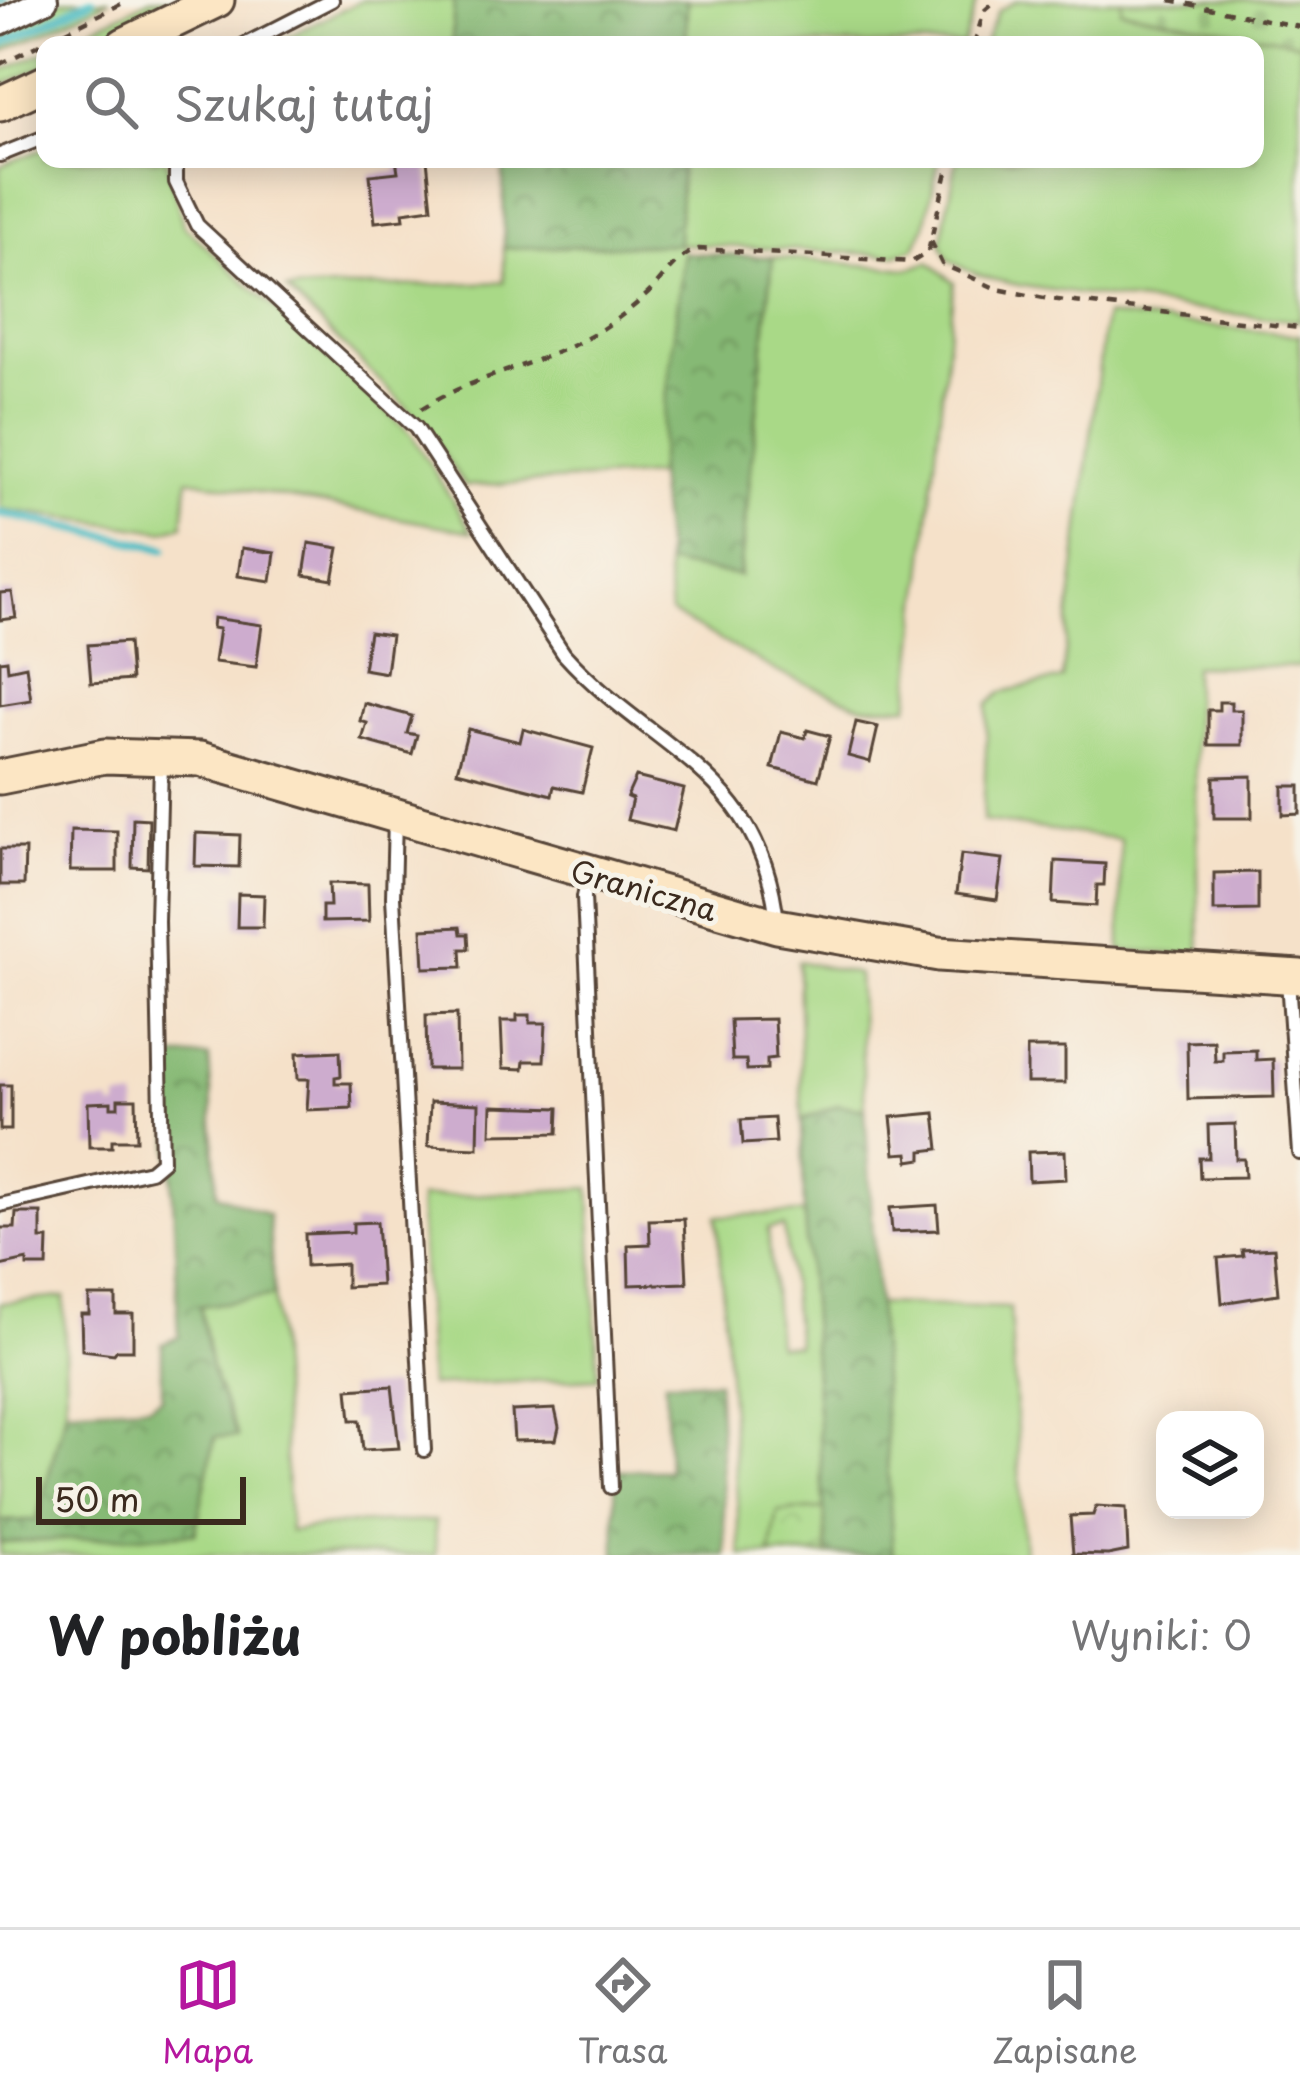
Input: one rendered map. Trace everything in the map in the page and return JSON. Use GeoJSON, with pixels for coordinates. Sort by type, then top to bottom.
{"type":"FeatureCollection","features":[{"type":"Feature","properties":{"kind":"street"},"geometry":{"type":"LineString","coordinates":[[0,22],[45,0]]}},
{"type":"Feature","properties":{"kind":"street"},"geometry":{"type":"LineString","coordinates":[[143,36],[217,0]]}},
{"type":"Feature","properties":{"kind":"street"},"geometry":{"type":"LineString","coordinates":[[0,104],[36,87]]}},
{"type":"Feature","properties":{"kind":"street","name":"Graniczna"},"geometry":{"type":"LineString","coordinates":[[0,777],[105,757],[200,759],[777,926],[939,954],[1294,976]]}},
{"type":"Feature","properties":{"kind":"lane"},"geometry":{"type":"LineString","coordinates":[[262,36],[332,0]]}},
{"type":"Feature","properties":{"kind":"lane"},"geometry":{"type":"LineString","coordinates":[[0,155],[36,141]]}},
{"type":"Feature","properties":{"kind":"lane"},"geometry":{"type":"LineString","coordinates":[[176,168],[176,182],[197,225],[406,419],[564,654],[582,674],[698,765],[733,805],[768,868],[777,926]]}},
{"type":"Feature","properties":{"kind":"lane"},"geometry":{"type":"LineString","coordinates":[[0,1205],[151,1172],[162,1161],[161,758]]}},
{"type":"Feature","properties":{"kind":"lane"},"geometry":{"type":"LineString","coordinates":[[395,817],[393,897],[424,1450]]}},
{"type":"Feature","properties":{"kind":"lane"},"geometry":{"type":"LineString","coordinates":[[588,874],[584,897],[611,1487]]}},
{"type":"Feature","properties":{"kind":"lane"},"geometry":{"type":"LineString","coordinates":[[1294,976],[1300,1153]]}},
{"type":"Feature","properties":{"kind":"path"},"geometry":{"type":"LineString","coordinates":[[56,36],[129,0]]}},
{"type":"Feature","properties":{"kind":"path"},"geometry":{"type":"LineString","coordinates":[[977,36],[984,11],[996,0]]}},
{"type":"Feature","properties":{"kind":"path"},"geometry":{"type":"LineString","coordinates":[[1170,0],[1300,27]]}},
{"type":"Feature","properties":{"kind":"path"},"geometry":{"type":"LineString","coordinates":[[0,64],[36,46]]}},
{"type":"Feature","properties":{"kind":"path"},"geometry":{"type":"LineString","coordinates":[[406,419],[436,399],[550,357],[599,331],[646,296],[685,254],[699,249],[912,262],[928,251],[948,168]]}},
{"type":"Feature","properties":{"kind":"path"},"geometry":{"type":"LineString","coordinates":[[931,241],[942,264],[997,289],[1300,328]]}},
{"type":"Feature","properties":{"kind":"green space"},"geometry":{"type":"Polygon","coordinates":[[[61,0],[110,0],[0,53],[0,30],[61,0]]]}},
{"type":"Feature","properties":{"kind":"green space"},"geometry":{"type":"Polygon","coordinates":[[[149,0],[181,0],[107,36],[75,36],[149,0]]]}},
{"type":"Feature","properties":{"kind":"green space"},"geometry":{"type":"Polygon","coordinates":[[[362,0],[454,0],[452,36],[290,36],[362,0]]]}},
{"type":"Feature","properties":{"kind":"green space"},"geometry":{"type":"Polygon","coordinates":[[[454,0],[687,0],[686,36],[452,36],[454,0]]]}},
{"type":"Feature","properties":{"kind":"green space"},"geometry":{"type":"Polygon","coordinates":[[[687,0],[977,0],[966,36],[686,36],[687,0]]]}},
{"type":"Feature","properties":{"kind":"green space"},"geometry":{"type":"Polygon","coordinates":[[[1121,0],[1122,10],[1262,36],[988,36],[998,11],[1016,1],[1121,0]]]}},
{"type":"Feature","properties":{"kind":"green space"},"geometry":{"type":"Polygon","coordinates":[[[1122,0],[1300,0],[1300,43],[1264,36],[1121,10],[1122,0]]]}},
{"type":"Feature","properties":{"kind":"green space"},"geometry":{"type":"Polygon","coordinates":[[[1264,36],[1300,43],[1300,321],[1029,287],[962,267],[948,259],[941,243],[955,168],[1264,168],[1264,36]]]}},
{"type":"Feature","properties":{"kind":"green space"},"geometry":{"type":"Polygon","coordinates":[[[36,55],[36,70],[0,86],[0,72],[36,55]]]}},
{"type":"Feature","properties":{"kind":"green space"},"geometry":{"type":"Polygon","coordinates":[[[36,152],[36,168],[168,168],[183,225],[411,434],[472,532],[188,479],[183,525],[163,531],[0,509],[0,166],[36,152]]]}},
{"type":"Feature","properties":{"kind":"green space"},"geometry":{"type":"Polygon","coordinates":[[[503,168],[681,168],[678,244],[504,248],[503,168]]]}},
{"type":"Feature","properties":{"kind":"green space"},"geometry":{"type":"Polygon","coordinates":[[[681,168],[937,168],[925,226],[915,248],[895,255],[679,244],[684,253],[657,475],[465,486],[423,423],[287,290],[504,282],[504,248],[678,244],[681,168]]]}},
{"type":"Feature","properties":{"kind":"green space"},"geometry":{"type":"Polygon","coordinates":[[[684,253],[773,257],[739,576],[666,564],[657,475],[684,253]]]}},
{"type":"Feature","properties":{"kind":"green space"},"geometry":{"type":"Polygon","coordinates":[[[773,257],[909,269],[929,262],[954,282],[909,706],[863,706],[782,674],[670,613],[666,564],[740,576],[773,257]]]}},
{"type":"Feature","properties":{"kind":"green space"},"geometry":{"type":"Polygon","coordinates":[[[1105,316],[1300,335],[1300,667],[1193,666],[1200,955],[1121,951],[1120,839],[983,821],[988,705],[1002,692],[1062,679],[1105,316]]]}},
{"type":"Feature","properties":{"kind":"green space"},"geometry":{"type":"Polygon","coordinates":[[[798,961],[858,974],[865,1109],[838,1105],[802,1120],[798,961]]]}},
{"type":"Feature","properties":{"kind":"green space"},"geometry":{"type":"Polygon","coordinates":[[[167,1057],[209,1057],[217,1194],[268,1215],[274,1296],[200,1306],[211,1369],[237,1437],[215,1437],[195,1533],[0,1543],[0,1521],[37,1520],[66,1409],[149,1405],[162,1397],[162,1344],[179,1337],[167,1057]]]}},
{"type":"Feature","properties":{"kind":"green space"},"geometry":{"type":"Polygon","coordinates":[[[838,1105],[865,1109],[893,1555],[827,1555],[802,1120],[838,1105]]]}},
{"type":"Feature","properties":{"kind":"green space"},"geometry":{"type":"Polygon","coordinates":[[[590,1188],[598,1378],[429,1386],[419,1198],[590,1188]]]}},
{"type":"Feature","properties":{"kind":"green space"},"geometry":{"type":"Polygon","coordinates":[[[804,1213],[824,1509],[779,1512],[770,1555],[741,1555],[717,1216],[804,1213]],[[784,1227],[768,1229],[777,1345],[797,1345],[784,1227]]]}},
{"type":"Feature","properties":{"kind":"green space"},"geometry":{"type":"Polygon","coordinates":[[[274,1296],[290,1531],[435,1521],[436,1555],[0,1555],[0,1543],[195,1533],[215,1437],[237,1436],[211,1369],[200,1305],[274,1296]]]}},
{"type":"Feature","properties":{"kind":"green space"},"geometry":{"type":"Polygon","coordinates":[[[64,1297],[66,1409],[37,1520],[0,1521],[0,1303],[64,1297]]]}},
{"type":"Feature","properties":{"kind":"green space"},"geometry":{"type":"Polygon","coordinates":[[[874,1304],[1010,1308],[1024,1555],[893,1555],[874,1304]]]}},
{"type":"Feature","properties":{"kind":"green space"},"geometry":{"type":"Polygon","coordinates":[[[665,1381],[717,1381],[726,1555],[616,1555],[615,1470],[668,1470],[665,1381]]]}},
{"type":"Feature","properties":{"kind":"green space"},"geometry":{"type":"Polygon","coordinates":[[[824,1509],[827,1555],[770,1555],[778,1512],[824,1509]]]}},
{"type":"Feature","properties":{"kind":"building"},"geometry":{"type":"Polygon","coordinates":[[[397,168],[428,168],[432,208],[403,212],[404,219],[375,222],[370,175],[398,172],[397,168]]]}},
{"type":"Feature","properties":{"kind":"building"},"geometry":{"type":"Polygon","coordinates":[[[309,543],[339,548],[333,580],[304,575],[309,543]]]}},
{"type":"Feature","properties":{"kind":"building"},"geometry":{"type":"Polygon","coordinates":[[[242,548],[275,553],[271,581],[238,576],[242,548]]]}},
{"type":"Feature","properties":{"kind":"building"},"geometry":{"type":"Polygon","coordinates":[[[12,592],[16,618],[0,620],[0,593],[12,592]]]}},
{"type":"Feature","properties":{"kind":"building"},"geometry":{"type":"Polygon","coordinates":[[[213,618],[262,625],[256,667],[214,662],[219,629],[212,628],[213,618]]]}},
{"type":"Feature","properties":{"kind":"building"},"geometry":{"type":"Polygon","coordinates":[[[369,632],[391,635],[386,673],[363,669],[369,632]]]}},
{"type":"Feature","properties":{"kind":"building"},"geometry":{"type":"Polygon","coordinates":[[[128,642],[131,680],[91,683],[88,645],[128,642]]]}},
{"type":"Feature","properties":{"kind":"building"},"geometry":{"type":"Polygon","coordinates":[[[7,660],[8,670],[26,666],[31,700],[0,705],[0,661],[7,660]]]}},
{"type":"Feature","properties":{"kind":"building"},"geometry":{"type":"Polygon","coordinates":[[[1219,702],[1231,702],[1231,710],[1242,710],[1242,745],[1208,745],[1208,710],[1219,710],[1219,702]]]}},
{"type":"Feature","properties":{"kind":"building"},"geometry":{"type":"Polygon","coordinates":[[[364,703],[412,716],[407,733],[417,735],[412,754],[362,740],[367,723],[360,721],[364,703]]]}},
{"type":"Feature","properties":{"kind":"building"},"geometry":{"type":"Polygon","coordinates":[[[856,722],[878,727],[870,762],[848,756],[856,722]]]}},
{"type":"Feature","properties":{"kind":"building"},"geometry":{"type":"Polygon","coordinates":[[[468,729],[520,742],[523,729],[593,748],[582,792],[554,786],[552,795],[457,771],[468,729]]]}},
{"type":"Feature","properties":{"kind":"building"},"geometry":{"type":"Polygon","coordinates":[[[807,730],[830,736],[818,780],[772,768],[781,732],[805,738],[807,730]]]}},
{"type":"Feature","properties":{"kind":"building"},"geometry":{"type":"Polygon","coordinates":[[[1252,776],[1252,818],[1214,818],[1214,777],[1252,776]]]}},
{"type":"Feature","properties":{"kind":"building"},"geometry":{"type":"Polygon","coordinates":[[[636,777],[684,789],[674,831],[627,820],[632,799],[627,797],[636,777]]]}},
{"type":"Feature","properties":{"kind":"building"},"geometry":{"type":"Polygon","coordinates":[[[1283,786],[1300,786],[1300,814],[1283,815],[1283,786]]]}},
{"type":"Feature","properties":{"kind":"building"},"geometry":{"type":"Polygon","coordinates":[[[133,818],[149,819],[148,868],[132,867],[133,818]]]}},
{"type":"Feature","properties":{"kind":"building"},"geometry":{"type":"Polygon","coordinates":[[[71,830],[117,831],[117,871],[70,871],[71,830]]]}},
{"type":"Feature","properties":{"kind":"building"},"geometry":{"type":"Polygon","coordinates":[[[196,833],[240,835],[239,867],[195,866],[196,833]]]}},
{"type":"Feature","properties":{"kind":"building"},"geometry":{"type":"Polygon","coordinates":[[[0,849],[25,849],[24,885],[0,885],[0,849]]]}},
{"type":"Feature","properties":{"kind":"building"},"geometry":{"type":"Polygon","coordinates":[[[961,854],[1003,859],[997,900],[956,894],[961,854]]]}},
{"type":"Feature","properties":{"kind":"building"},"geometry":{"type":"Polygon","coordinates":[[[1055,861],[1105,864],[1096,906],[1053,903],[1055,861]]]}},
{"type":"Feature","properties":{"kind":"building"},"geometry":{"type":"Polygon","coordinates":[[[1258,872],[1258,910],[1214,911],[1214,873],[1258,872]]]}},
{"type":"Feature","properties":{"kind":"building"},"geometry":{"type":"Polygon","coordinates":[[[329,883],[368,884],[369,921],[322,922],[322,906],[330,906],[329,883]]]}},
{"type":"Feature","properties":{"kind":"building"},"geometry":{"type":"Polygon","coordinates":[[[238,894],[264,895],[263,927],[237,927],[238,894]]]}},
{"type":"Feature","properties":{"kind":"building"},"geometry":{"type":"Polygon","coordinates":[[[460,927],[461,934],[468,934],[469,949],[461,949],[462,967],[424,968],[422,929],[460,927]]]}},
{"type":"Feature","properties":{"kind":"building"},"geometry":{"type":"Polygon","coordinates":[[[457,1014],[458,1069],[427,1069],[426,1015],[457,1014]]]}},
{"type":"Feature","properties":{"kind":"building"},"geometry":{"type":"Polygon","coordinates":[[[517,1015],[530,1015],[530,1023],[546,1023],[544,1061],[524,1061],[523,1069],[503,1068],[501,1021],[517,1021],[517,1015]]]}},
{"type":"Feature","properties":{"kind":"building"},"geometry":{"type":"Polygon","coordinates":[[[774,1019],[776,1058],[767,1059],[767,1069],[747,1070],[746,1060],[732,1060],[730,1020],[774,1019]]]}},
{"type":"Feature","properties":{"kind":"building"},"geometry":{"type":"Polygon","coordinates":[[[1214,1041],[1215,1061],[1223,1061],[1223,1051],[1256,1050],[1256,1060],[1273,1059],[1274,1097],[1188,1099],[1187,1042],[1214,1041]]]}},
{"type":"Feature","properties":{"kind":"building"},"geometry":{"type":"Polygon","coordinates":[[[1027,1048],[1065,1048],[1065,1083],[1027,1083],[1027,1048]]]}},
{"type":"Feature","properties":{"kind":"building"},"geometry":{"type":"Polygon","coordinates":[[[340,1051],[341,1076],[335,1077],[335,1083],[351,1083],[352,1108],[307,1110],[309,1079],[298,1079],[297,1053],[340,1051]]]}},
{"type":"Feature","properties":{"kind":"building"},"geometry":{"type":"Polygon","coordinates":[[[0,1085],[11,1085],[11,1130],[0,1130],[0,1085]]]}},
{"type":"Feature","properties":{"kind":"building"},"geometry":{"type":"Polygon","coordinates":[[[118,1099],[136,1099],[137,1140],[112,1140],[112,1147],[89,1147],[88,1103],[111,1102],[111,1107],[118,1107],[118,1099]]]}},
{"type":"Feature","properties":{"kind":"building"},"geometry":{"type":"Polygon","coordinates":[[[430,1102],[479,1104],[478,1148],[428,1146],[430,1102]]]}},
{"type":"Feature","properties":{"kind":"building"},"geometry":{"type":"Polygon","coordinates":[[[492,1106],[559,1108],[558,1133],[491,1134],[492,1106]]]}},
{"type":"Feature","properties":{"kind":"building"},"geometry":{"type":"Polygon","coordinates":[[[935,1113],[939,1149],[922,1151],[922,1159],[909,1161],[908,1153],[895,1154],[891,1117],[935,1113]]]}},
{"type":"Feature","properties":{"kind":"building"},"geometry":{"type":"Polygon","coordinates":[[[774,1118],[776,1142],[743,1144],[741,1120],[774,1118]]]}},
{"type":"Feature","properties":{"kind":"building"},"geometry":{"type":"Polygon","coordinates":[[[1235,1124],[1236,1159],[1244,1159],[1245,1177],[1200,1178],[1199,1158],[1209,1158],[1208,1125],[1235,1124]]]}},
{"type":"Feature","properties":{"kind":"building"},"geometry":{"type":"Polygon","coordinates":[[[1065,1151],[1066,1179],[1029,1181],[1028,1152],[1065,1151]]]}},
{"type":"Feature","properties":{"kind":"building"},"geometry":{"type":"Polygon","coordinates":[[[937,1205],[939,1230],[892,1232],[890,1208],[937,1205]]]}},
{"type":"Feature","properties":{"kind":"building"},"geometry":{"type":"Polygon","coordinates":[[[16,1213],[41,1213],[41,1239],[48,1239],[47,1266],[27,1266],[27,1260],[0,1266],[0,1228],[15,1228],[16,1213]]]}},
{"type":"Feature","properties":{"kind":"building"},"geometry":{"type":"Polygon","coordinates":[[[684,1219],[687,1283],[629,1285],[628,1245],[650,1244],[649,1220],[684,1219]]]}},
{"type":"Feature","properties":{"kind":"building"},"geometry":{"type":"Polygon","coordinates":[[[377,1222],[381,1285],[346,1287],[346,1264],[306,1266],[305,1234],[353,1232],[353,1223],[377,1222]]]}},
{"type":"Feature","properties":{"kind":"building"},"geometry":{"type":"Polygon","coordinates":[[[1274,1248],[1278,1294],[1222,1303],[1218,1258],[1243,1256],[1242,1250],[1274,1248]]]}},
{"type":"Feature","properties":{"kind":"building"},"geometry":{"type":"Polygon","coordinates":[[[89,1296],[116,1296],[116,1314],[133,1314],[133,1350],[114,1354],[82,1350],[81,1314],[89,1314],[89,1296]]]}},
{"type":"Feature","properties":{"kind":"building"},"geometry":{"type":"Polygon","coordinates":[[[392,1386],[399,1448],[363,1450],[360,1420],[351,1420],[348,1389],[392,1386]]]}},
{"type":"Feature","properties":{"kind":"building"},"geometry":{"type":"Polygon","coordinates":[[[555,1409],[556,1440],[514,1441],[512,1411],[555,1409]]]}},
{"type":"Feature","properties":{"kind":"building"},"geometry":{"type":"Polygon","coordinates":[[[1096,1506],[1126,1508],[1128,1551],[1073,1554],[1070,1516],[1093,1515],[1096,1506]]]}},
{"type":"Feature","properties":{"kind":"waterway"},"geometry":{"type":"LineString","coordinates":[[0,2],[4,0]]}},
{"type":"Feature","properties":{"kind":"waterway"},"geometry":{"type":"LineString","coordinates":[[0,45],[91,0]]}},
{"type":"Feature","properties":{"kind":"waterway"},"geometry":{"type":"LineString","coordinates":[[0,513],[165,548]]}}]}
